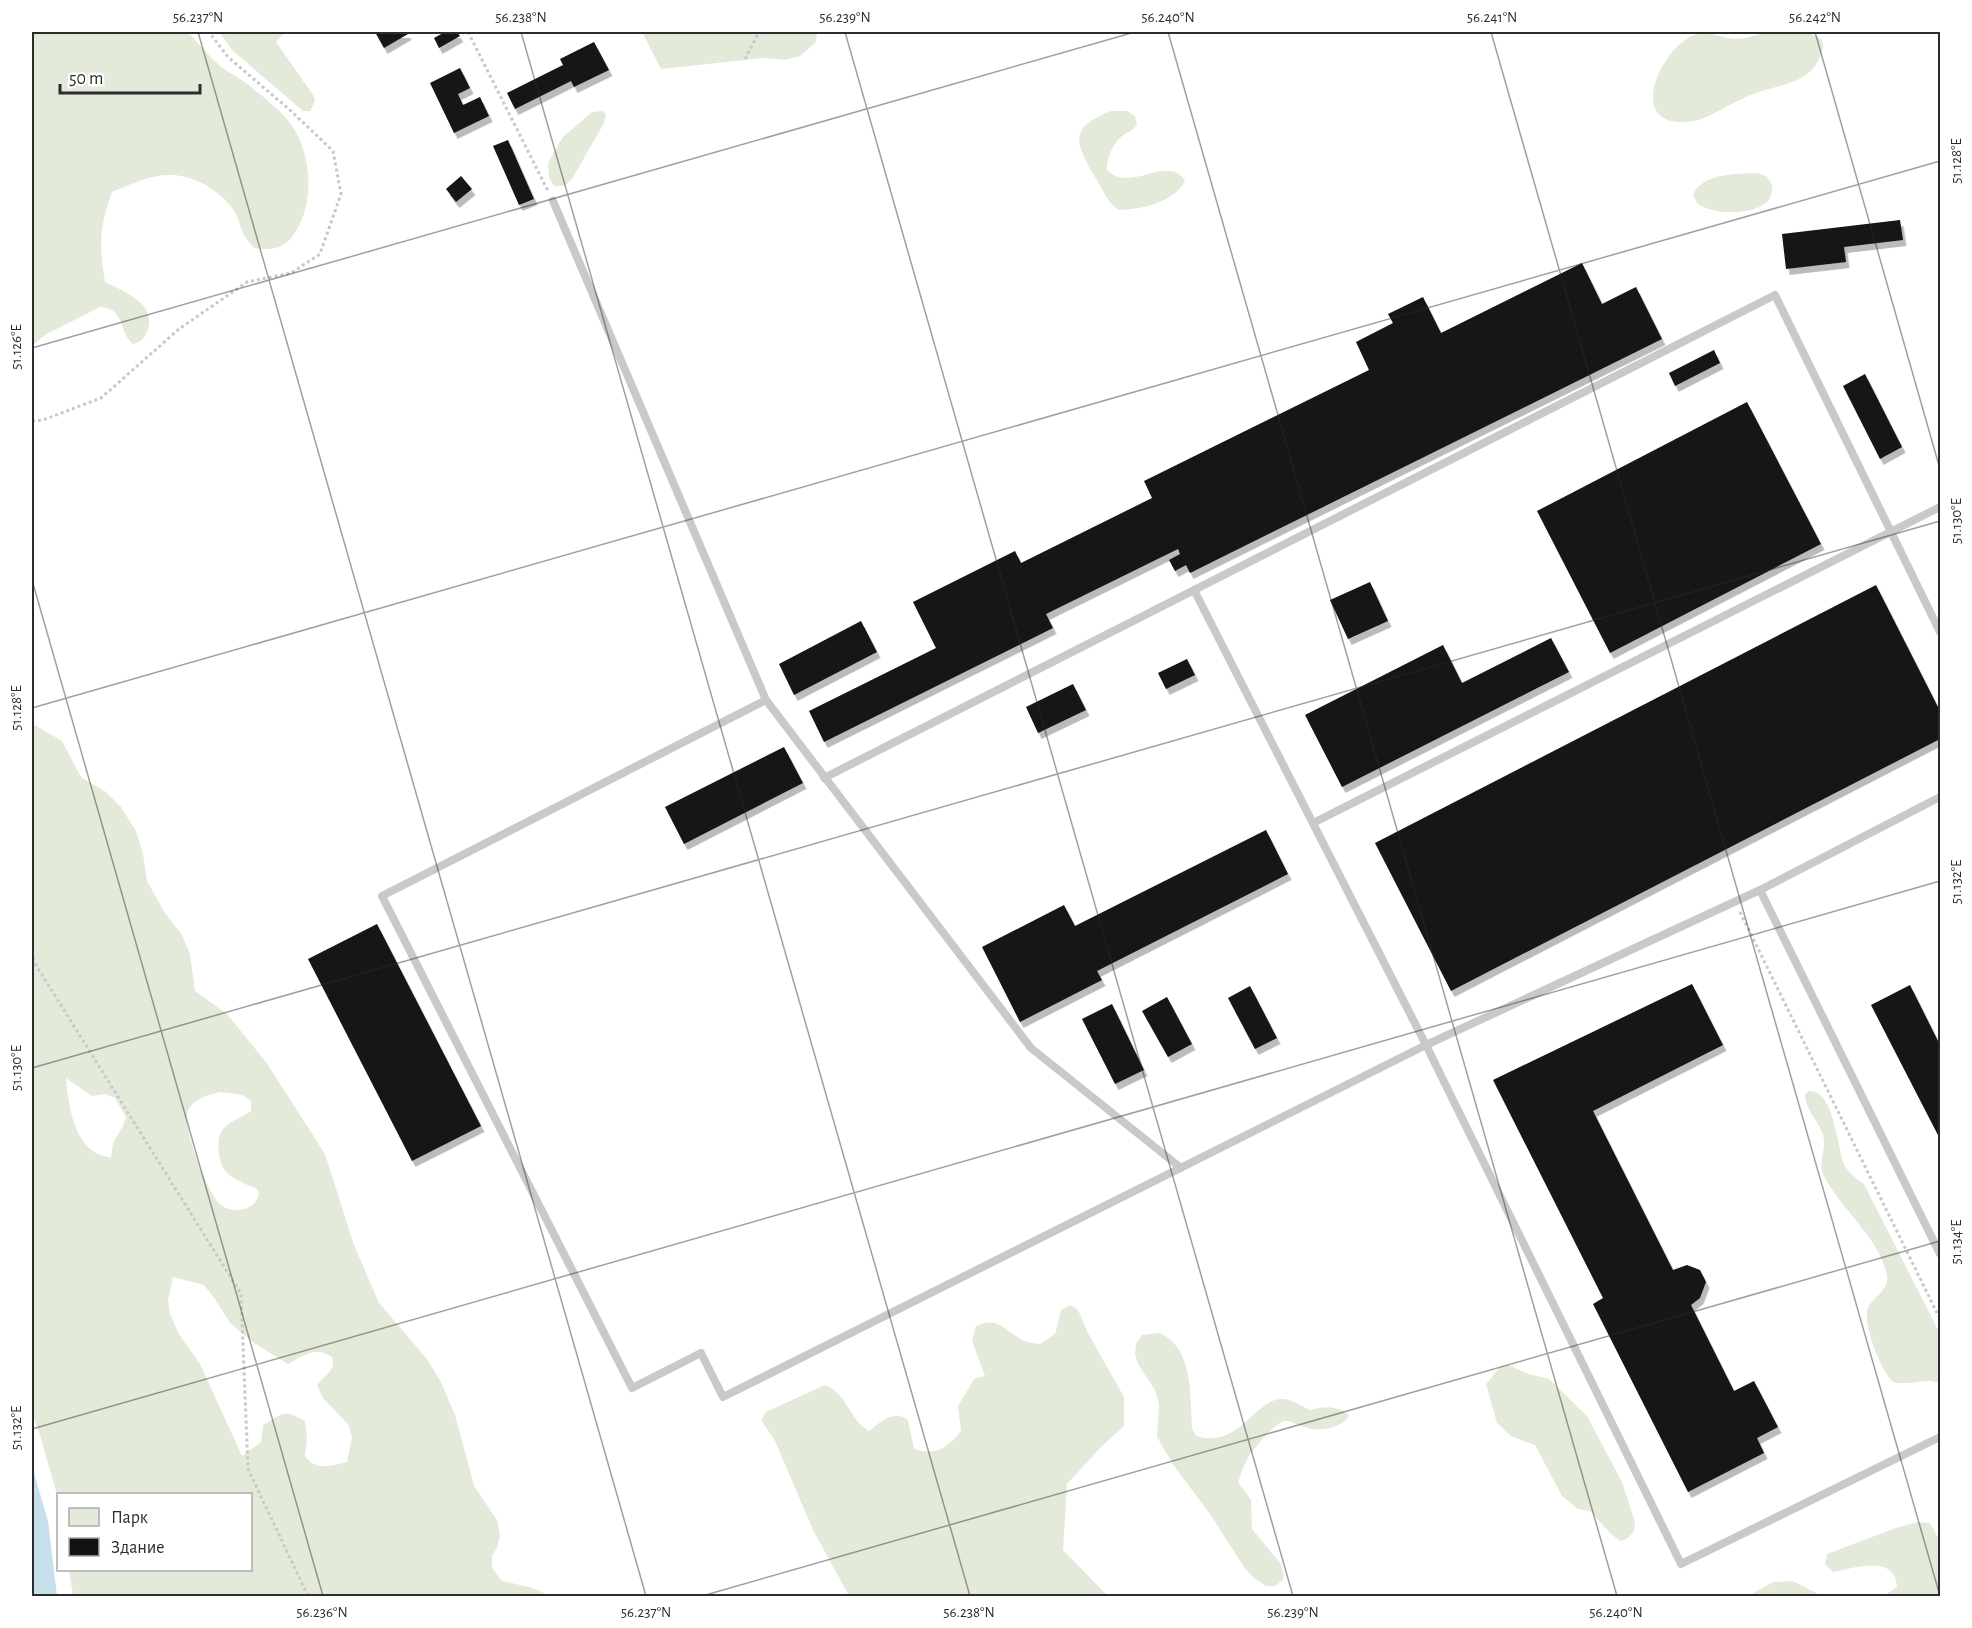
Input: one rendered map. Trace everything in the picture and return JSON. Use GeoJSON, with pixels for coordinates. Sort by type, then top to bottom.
{"type":"FeatureCollection","features":[{"type":"Feature","properties":{"kind":"lane"},"geometry":{"type":"LineString","coordinates":[[553,201],[766,700],[1031,1048],[1181,1168]]}},
{"type":"Feature","properties":{"kind":"lane"},"geometry":{"type":"LineString","coordinates":[[824,778],[1775,295],[1941,632]]}},
{"type":"Feature","properties":{"kind":"lane"},"geometry":{"type":"LineString","coordinates":[[1313,823],[1941,507]]}},
{"type":"Feature","properties":{"kind":"lane"},"geometry":{"type":"LineString","coordinates":[[1194,590],[1426,1045],[1681,1564],[1941,1437]]}},
{"type":"Feature","properties":{"kind":"lane"},"geometry":{"type":"LineString","coordinates":[[766,700],[382,896],[632,1388],[701,1353],[723,1397],[1426,1045],[1760,890],[1941,797]]}},
{"type":"Feature","properties":{"kind":"lane"},"geometry":{"type":"LineString","coordinates":[[1760,890],[1941,1254]]}},
{"type":"Feature","properties":{"kind":"path"},"geometry":{"type":"LineString","coordinates":[[32,421],[44,420],[101,398],[179,330],[247,282],[291,273],[320,254],[341,194],[333,151],[228,57],[209,32]]}},
{"type":"Feature","properties":{"kind":"path"},"geometry":{"type":"LineString","coordinates":[[468,32],[553,201]]}},
{"type":"Feature","properties":{"kind":"path"},"geometry":{"type":"LineString","coordinates":[[745,59],[759,32]]}},
{"type":"Feature","properties":{"kind":"path"},"geometry":{"type":"LineString","coordinates":[[1735,902],[1941,1319]]}},
{"type":"Feature","properties":{"kind":"path"},"geometry":{"type":"LineString","coordinates":[[32,952],[34,962],[241,1294],[248,1469],[308,1596]]}},
{"type":"Feature","properties":{"kind":"green space"},"geometry":{"type":"Polygon","coordinates":[[[32,32],[188,32],[221,67],[248,84],[277,109],[295,131],[306,159],[308,189],[302,218],[292,237],[278,247],[254,248],[244,235],[236,214],[219,194],[204,184],[180,176],[157,176],[112,192],[101,237],[105,282],[138,300],[144,307],[149,322],[146,334],[142,340],[133,344],[128,339],[118,316],[108,308],[100,307],[45,335],[32,346],[32,32]]]}},
{"type":"Feature","properties":{"kind":"green space"},"geometry":{"type":"Polygon","coordinates":[[[219,32],[285,32],[276,42],[313,95],[315,101],[310,111],[303,111],[232,50],[219,32]]]}},
{"type":"Feature","properties":{"kind":"green space"},"geometry":{"type":"Polygon","coordinates":[[[642,32],[817,32],[816,42],[800,56],[784,60],[764,58],[661,69],[642,32]]]}},
{"type":"Feature","properties":{"kind":"green space"},"geometry":{"type":"Polygon","coordinates":[[[1768,32],[1804,32],[1820,38],[1823,44],[1822,52],[1814,67],[1801,78],[1758,92],[1700,119],[1680,122],[1664,118],[1656,110],[1653,97],[1655,83],[1661,68],[1681,43],[1698,34],[1737,39],[1768,32]]]}},
{"type":"Feature","properties":{"kind":"green space"},"geometry":{"type":"Polygon","coordinates":[[[602,111],[606,114],[604,123],[572,179],[564,186],[554,186],[549,178],[548,163],[563,137],[592,112],[602,111]]]}},
{"type":"Feature","properties":{"kind":"green space"},"geometry":{"type":"Polygon","coordinates":[[[1111,111],[1127,111],[1135,116],[1137,124],[1113,147],[1107,170],[1117,176],[1127,178],[1169,171],[1178,173],[1185,181],[1173,195],[1147,206],[1119,210],[1109,201],[1084,157],[1079,139],[1087,124],[1111,111]]]}},
{"type":"Feature","properties":{"kind":"green space"},"geometry":{"type":"Polygon","coordinates":[[[1757,173],[1766,176],[1772,184],[1772,193],[1765,204],[1756,208],[1735,212],[1713,210],[1697,203],[1693,195],[1698,187],[1713,178],[1757,173]]]}},
{"type":"Feature","properties":{"kind":"green space"},"geometry":{"type":"Polygon","coordinates":[[[32,720],[33,724],[62,741],[81,777],[106,792],[121,807],[136,831],[143,854],[147,881],[165,913],[182,935],[190,954],[195,991],[227,1014],[266,1062],[325,1154],[354,1245],[379,1303],[427,1359],[441,1382],[455,1415],[474,1486],[497,1520],[500,1536],[492,1556],[492,1568],[502,1581],[529,1587],[548,1596],[73,1596],[69,1571],[252,1571],[252,1493],[57,1495],[32,1414],[32,720]],[[66,1078],[72,1118],[80,1137],[95,1152],[111,1158],[113,1143],[126,1117],[115,1098],[105,1094],[92,1096],[66,1078]],[[220,1092],[202,1098],[191,1106],[187,1118],[188,1130],[203,1175],[216,1199],[226,1208],[244,1209],[254,1204],[259,1194],[257,1189],[227,1173],[221,1164],[218,1145],[223,1129],[251,1111],[251,1101],[243,1095],[220,1092]],[[173,1277],[168,1300],[170,1314],[179,1334],[200,1364],[242,1456],[261,1442],[263,1425],[280,1415],[288,1414],[305,1421],[307,1439],[305,1456],[309,1461],[319,1466],[347,1462],[352,1437],[348,1424],[323,1398],[317,1385],[331,1370],[332,1357],[315,1352],[288,1364],[254,1343],[230,1323],[204,1285],[173,1277]]]}},
{"type":"Feature","properties":{"kind":"green space"},"geometry":{"type":"Polygon","coordinates":[[[1809,1091],[1817,1093],[1829,1108],[1844,1164],[1850,1173],[1864,1184],[1940,1334],[1940,1384],[1930,1381],[1893,1382],[1878,1357],[1869,1333],[1867,1313],[1869,1306],[1886,1285],[1887,1276],[1877,1250],[1869,1237],[1839,1200],[1824,1176],[1821,1166],[1824,1140],[1807,1105],[1805,1094],[1809,1091]]]}},
{"type":"Feature","properties":{"kind":"green space"},"geometry":{"type":"Polygon","coordinates":[[[1070,1305],[1078,1310],[1089,1335],[1124,1397],[1124,1426],[1067,1484],[1063,1550],[1108,1596],[849,1596],[813,1530],[775,1441],[761,1420],[766,1412],[825,1385],[839,1394],[857,1420],[869,1431],[887,1418],[903,1417],[908,1420],[914,1449],[935,1451],[941,1449],[952,1442],[961,1431],[958,1406],[974,1379],[985,1376],[972,1341],[976,1326],[991,1322],[997,1323],[1018,1338],[1040,1344],[1055,1334],[1061,1310],[1070,1305]]]}},
{"type":"Feature","properties":{"kind":"green space"},"geometry":{"type":"Polygon","coordinates":[[[1160,1333],[1171,1340],[1185,1362],[1190,1388],[1192,1428],[1196,1436],[1212,1438],[1226,1435],[1267,1404],[1277,1400],[1289,1400],[1310,1410],[1335,1408],[1349,1415],[1343,1423],[1322,1429],[1309,1428],[1288,1421],[1281,1422],[1260,1442],[1244,1466],[1238,1482],[1251,1500],[1252,1529],[1281,1564],[1283,1580],[1275,1586],[1266,1586],[1244,1567],[1210,1514],[1174,1466],[1157,1437],[1159,1404],[1155,1390],[1138,1364],[1135,1354],[1136,1343],[1142,1335],[1160,1333]]]}},
{"type":"Feature","properties":{"kind":"green space"},"geometry":{"type":"Polygon","coordinates":[[[1508,1365],[1549,1379],[1587,1416],[1622,1482],[1635,1522],[1634,1531],[1628,1538],[1621,1541],[1612,1535],[1590,1511],[1578,1509],[1562,1496],[1535,1445],[1511,1436],[1497,1423],[1486,1384],[1500,1367],[1508,1365]]]}},
{"type":"Feature","properties":{"kind":"green space"},"geometry":{"type":"Polygon","coordinates":[[[1917,1522],[1930,1523],[1940,1541],[1940,1596],[1884,1596],[1897,1587],[1894,1576],[1889,1570],[1862,1566],[1833,1572],[1825,1564],[1827,1554],[1917,1522]]]}},
{"type":"Feature","properties":{"kind":"green space"},"geometry":{"type":"Polygon","coordinates":[[[1793,1581],[1822,1596],[1748,1596],[1773,1582],[1793,1581]]]}},
{"type":"Feature","properties":{"kind":"water"},"geometry":{"type":"Polygon","coordinates":[[[32,1466],[48,1521],[57,1596],[32,1596],[32,1466]]]}},
{"type":"Feature","properties":{"kind":"building"},"geometry":{"type":"Polygon","coordinates":[[[375,32],[407,32],[408,34],[384,48],[375,32]]]}},
{"type":"Feature","properties":{"kind":"building"},"geometry":{"type":"Polygon","coordinates":[[[445,32],[457,32],[460,36],[439,48],[434,38],[445,32]]]}},
{"type":"Feature","properties":{"kind":"building"},"geometry":{"type":"Polygon","coordinates":[[[594,42],[609,70],[574,87],[571,81],[515,109],[507,93],[563,65],[560,59],[594,42]]]}},
{"type":"Feature","properties":{"kind":"building"},"geometry":{"type":"Polygon","coordinates":[[[460,68],[470,88],[458,94],[463,105],[480,97],[489,116],[454,133],[430,83],[460,68]]]}},
{"type":"Feature","properties":{"kind":"building"},"geometry":{"type":"Polygon","coordinates":[[[508,140],[534,199],[519,205],[493,146],[508,140]]]}},
{"type":"Feature","properties":{"kind":"building"},"geometry":{"type":"Polygon","coordinates":[[[461,176],[472,189],[456,202],[446,189],[461,176]]]}},
{"type":"Feature","properties":{"kind":"building"},"geometry":{"type":"Polygon","coordinates":[[[1900,220],[1903,240],[1844,247],[1846,262],[1786,269],[1782,234],[1900,220]]]}},
{"type":"Feature","properties":{"kind":"building"},"geometry":{"type":"Polygon","coordinates":[[[1582,263],[1602,304],[1636,287],[1662,339],[1190,573],[1186,565],[1175,571],[1169,560],[1180,554],[1178,549],[1046,614],[1053,628],[824,742],[809,711],[936,648],[913,602],[1015,551],[1021,563],[1152,498],[1144,481],[1369,370],[1356,342],[1393,323],[1388,314],[1423,297],[1441,333],[1582,263]]]}},
{"type":"Feature","properties":{"kind":"building"},"geometry":{"type":"Polygon","coordinates":[[[1714,350],[1720,363],[1675,386],[1669,373],[1714,350]]]}},
{"type":"Feature","properties":{"kind":"building"},"geometry":{"type":"Polygon","coordinates":[[[1865,374],[1902,447],[1880,459],[1843,386],[1865,374]]]}},
{"type":"Feature","properties":{"kind":"building"},"geometry":{"type":"Polygon","coordinates":[[[1747,402],[1821,544],[1610,653],[1537,511],[1747,402]]]}},
{"type":"Feature","properties":{"kind":"building"},"geometry":{"type":"Polygon","coordinates":[[[1370,582],[1388,621],[1348,639],[1330,600],[1370,582]]]}},
{"type":"Feature","properties":{"kind":"building"},"geometry":{"type":"Polygon","coordinates":[[[1876,585],[1940,711],[1940,739],[1451,991],[1375,843],[1876,585]]]}},
{"type":"Feature","properties":{"kind":"building"},"geometry":{"type":"Polygon","coordinates":[[[861,621],[877,652],[794,695],[779,664],[861,621]]]}},
{"type":"Feature","properties":{"kind":"building"},"geometry":{"type":"Polygon","coordinates":[[[1551,638],[1569,672],[1342,787],[1305,715],[1443,645],[1462,683],[1551,638]]]}},
{"type":"Feature","properties":{"kind":"building"},"geometry":{"type":"Polygon","coordinates":[[[1187,659],[1195,675],[1166,689],[1158,673],[1187,659]]]}},
{"type":"Feature","properties":{"kind":"building"},"geometry":{"type":"Polygon","coordinates":[[[1073,684],[1086,710],[1038,733],[1026,707],[1073,684]]]}},
{"type":"Feature","properties":{"kind":"building"},"geometry":{"type":"Polygon","coordinates":[[[784,747],[803,783],[684,844],[665,807],[784,747]]]}},
{"type":"Feature","properties":{"kind":"building"},"geometry":{"type":"Polygon","coordinates":[[[1266,830],[1288,874],[1097,971],[1102,980],[1020,1022],[982,947],[1064,905],[1075,926],[1266,830]]]}},
{"type":"Feature","properties":{"kind":"building"},"geometry":{"type":"Polygon","coordinates":[[[377,924],[481,1126],[412,1161],[308,959],[377,924]]]}},
{"type":"Feature","properties":{"kind":"building"},"geometry":{"type":"Polygon","coordinates":[[[1692,984],[1723,1045],[1593,1111],[1673,1270],[1687,1265],[1700,1270],[1706,1282],[1700,1298],[1691,1305],[1734,1391],[1754,1381],[1778,1427],[1757,1438],[1764,1453],[1688,1492],[1593,1304],[1603,1298],[1493,1080],[1692,984]]]}},
{"type":"Feature","properties":{"kind":"building"},"geometry":{"type":"Polygon","coordinates":[[[1910,985],[1940,1045],[1940,1139],[1871,1005],[1910,985]]]}},
{"type":"Feature","properties":{"kind":"building"},"geometry":{"type":"Polygon","coordinates":[[[1250,986],[1277,1038],[1255,1049],[1228,998],[1250,986]]]}},
{"type":"Feature","properties":{"kind":"building"},"geometry":{"type":"Polygon","coordinates":[[[1167,997],[1192,1044],[1168,1057],[1142,1011],[1167,997]]]}},
{"type":"Feature","properties":{"kind":"building"},"geometry":{"type":"Polygon","coordinates":[[[1112,1004],[1144,1070],[1115,1084],[1082,1019],[1112,1004]]]}}]}
